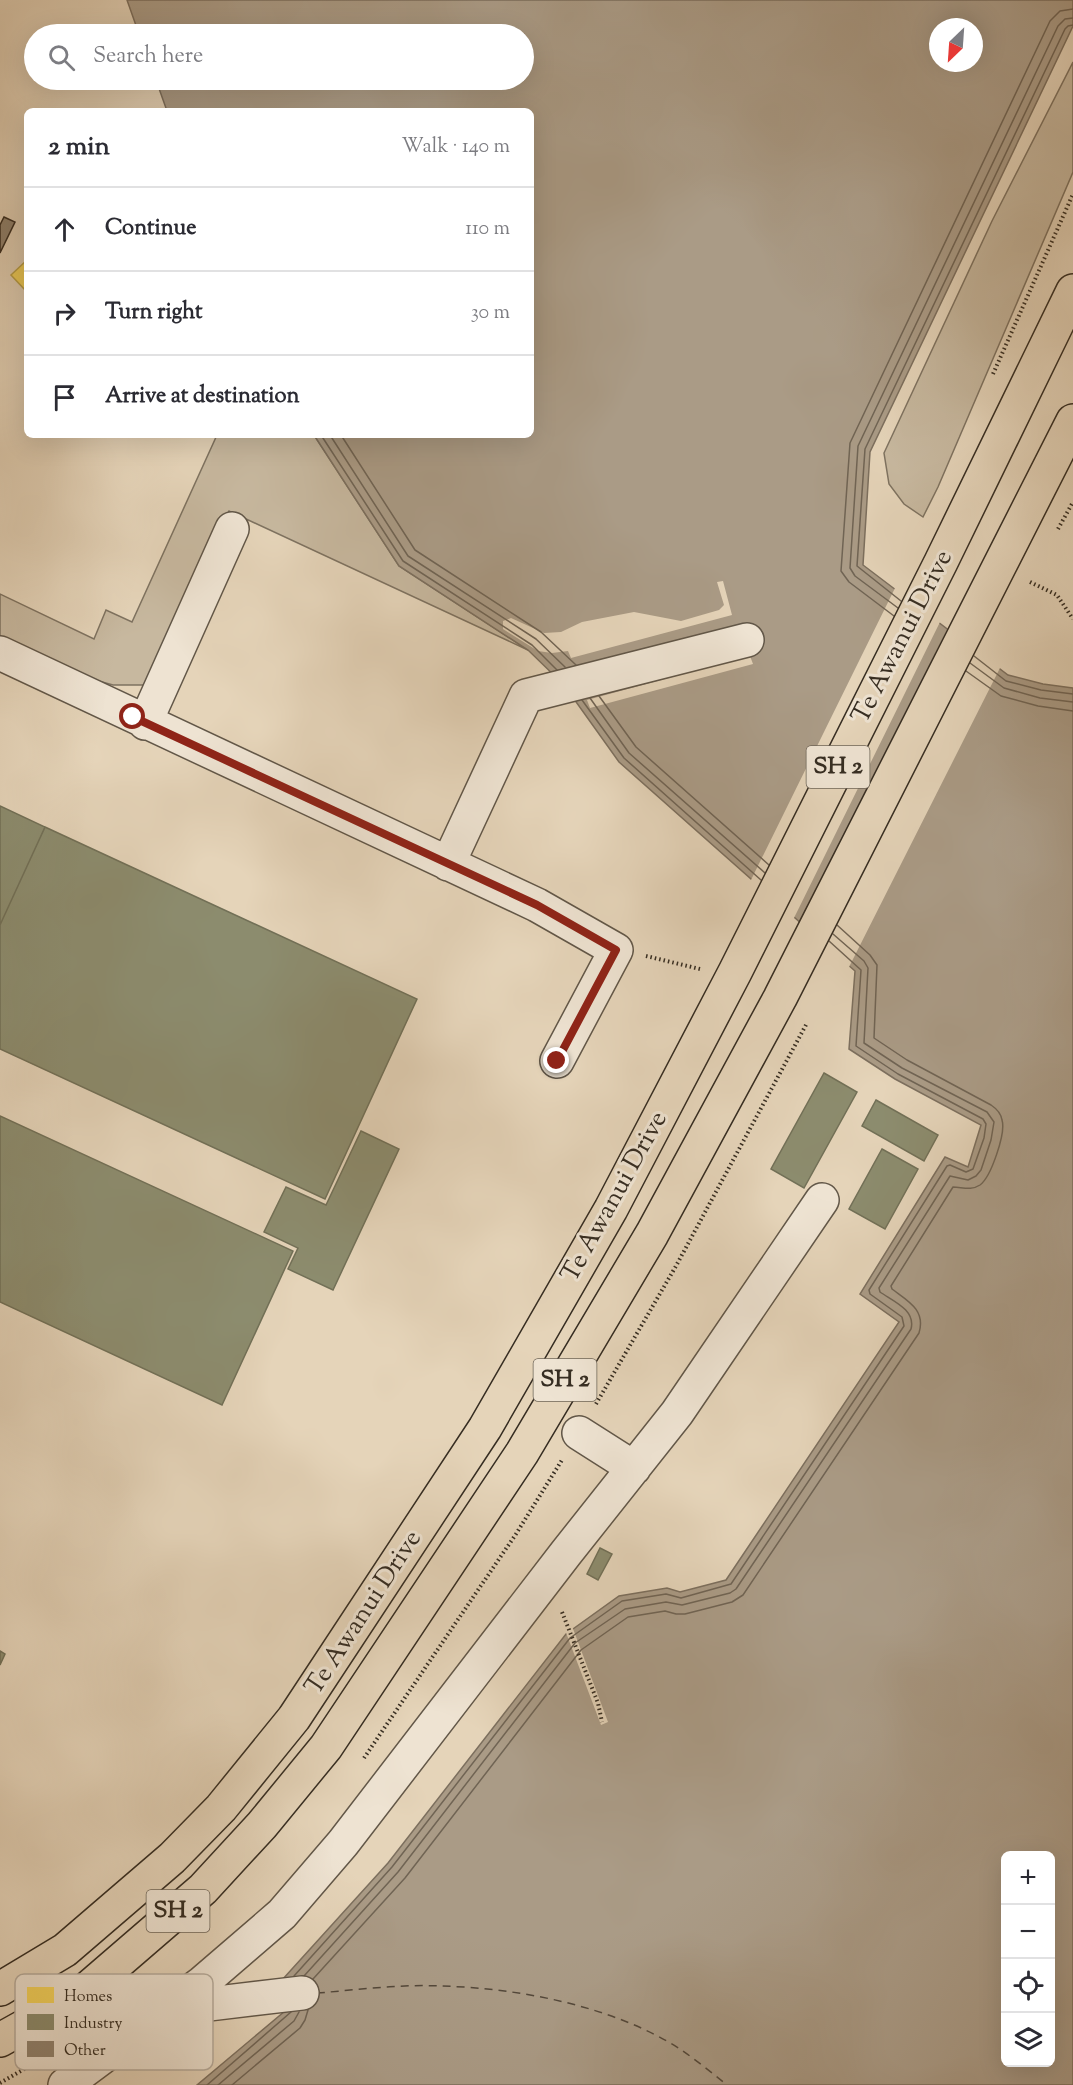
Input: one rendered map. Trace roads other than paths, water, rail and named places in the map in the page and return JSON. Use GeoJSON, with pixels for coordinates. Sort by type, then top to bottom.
{"type":"FeatureCollection","features":[{"type":"Feature","properties":{"kind":"highway","name":"Te Awanui Drive"},"geometry":{"type":"LineString","coordinates":[[25,1974],[65,1950],[172,1858],[221,1808],[294,1718],[485,1428],[611,1209],[721,971],[941,562],[1073,291]]}},
{"type":"Feature","properties":{"kind":"highway","name":"Te Awanui Drive"},"geometry":{"type":"LineString","coordinates":[[104,1974],[203,1889],[262,1825],[326,1747],[522,1453],[652,1234],[780,998],[1073,421]]}},
{"type":"Feature","properties":{"kind":"highway","name":"Te Awanui Drive"},"geometry":{"type":"LineString","coordinates":[[0,1989],[15,1980]]}},
{"type":"Feature","properties":{"kind":"highway","name":"Te Awanui Drive"},"geometry":{"type":"LineString","coordinates":[[0,2040],[15,2032]]}},
{"type":"Feature","properties":{"kind":"street"},"geometry":{"type":"LineString","coordinates":[[145,723],[232,529]]}},
{"type":"Feature","properties":{"kind":"street"},"geometry":{"type":"LineString","coordinates":[[448,864],[526,696],[747,640]]}},
{"type":"Feature","properties":{"kind":"street"},"geometry":{"type":"LineString","coordinates":[[0,653],[537,905],[616,950],[557,1061]]}},
{"type":"Feature","properties":{"kind":"street"},"geometry":{"type":"LineString","coordinates":[[212,1974],[282,1914],[343,1843],[677,1413],[822,1200]]}},
{"type":"Feature","properties":{"kind":"street"},"geometry":{"type":"LineString","coordinates":[[579,1433],[634,1468]]}},
{"type":"Feature","properties":{"kind":"street"},"geometry":{"type":"LineString","coordinates":[[213,2005],[302,1994]]}},
{"type":"Feature","properties":{"kind":"street"},"geometry":{"type":"LineString","coordinates":[[65,2085],[85,2070]]}},
{"type":"Feature","properties":{"kind":"water"},"geometry":{"type":"Polygon","coordinates":[[[127,0],[1073,0],[1073,26],[870,452],[863,565],[1008,675],[1043,684],[1073,688],[1073,2085],[197,2085],[285,2011],[282,1980],[388,1863],[566,1634],[619,1596],[667,1588],[680,1592],[726,1580],[899,1322],[860,1294],[945,1157],[968,1167],[981,1125],[895,1079],[849,1049],[855,971],[619,762],[564,685],[528,650],[399,566],[316,438],[534,438],[534,108],[166,108],[160,90],[534,90],[534,24],[135,24],[127,0]]]}}]}
